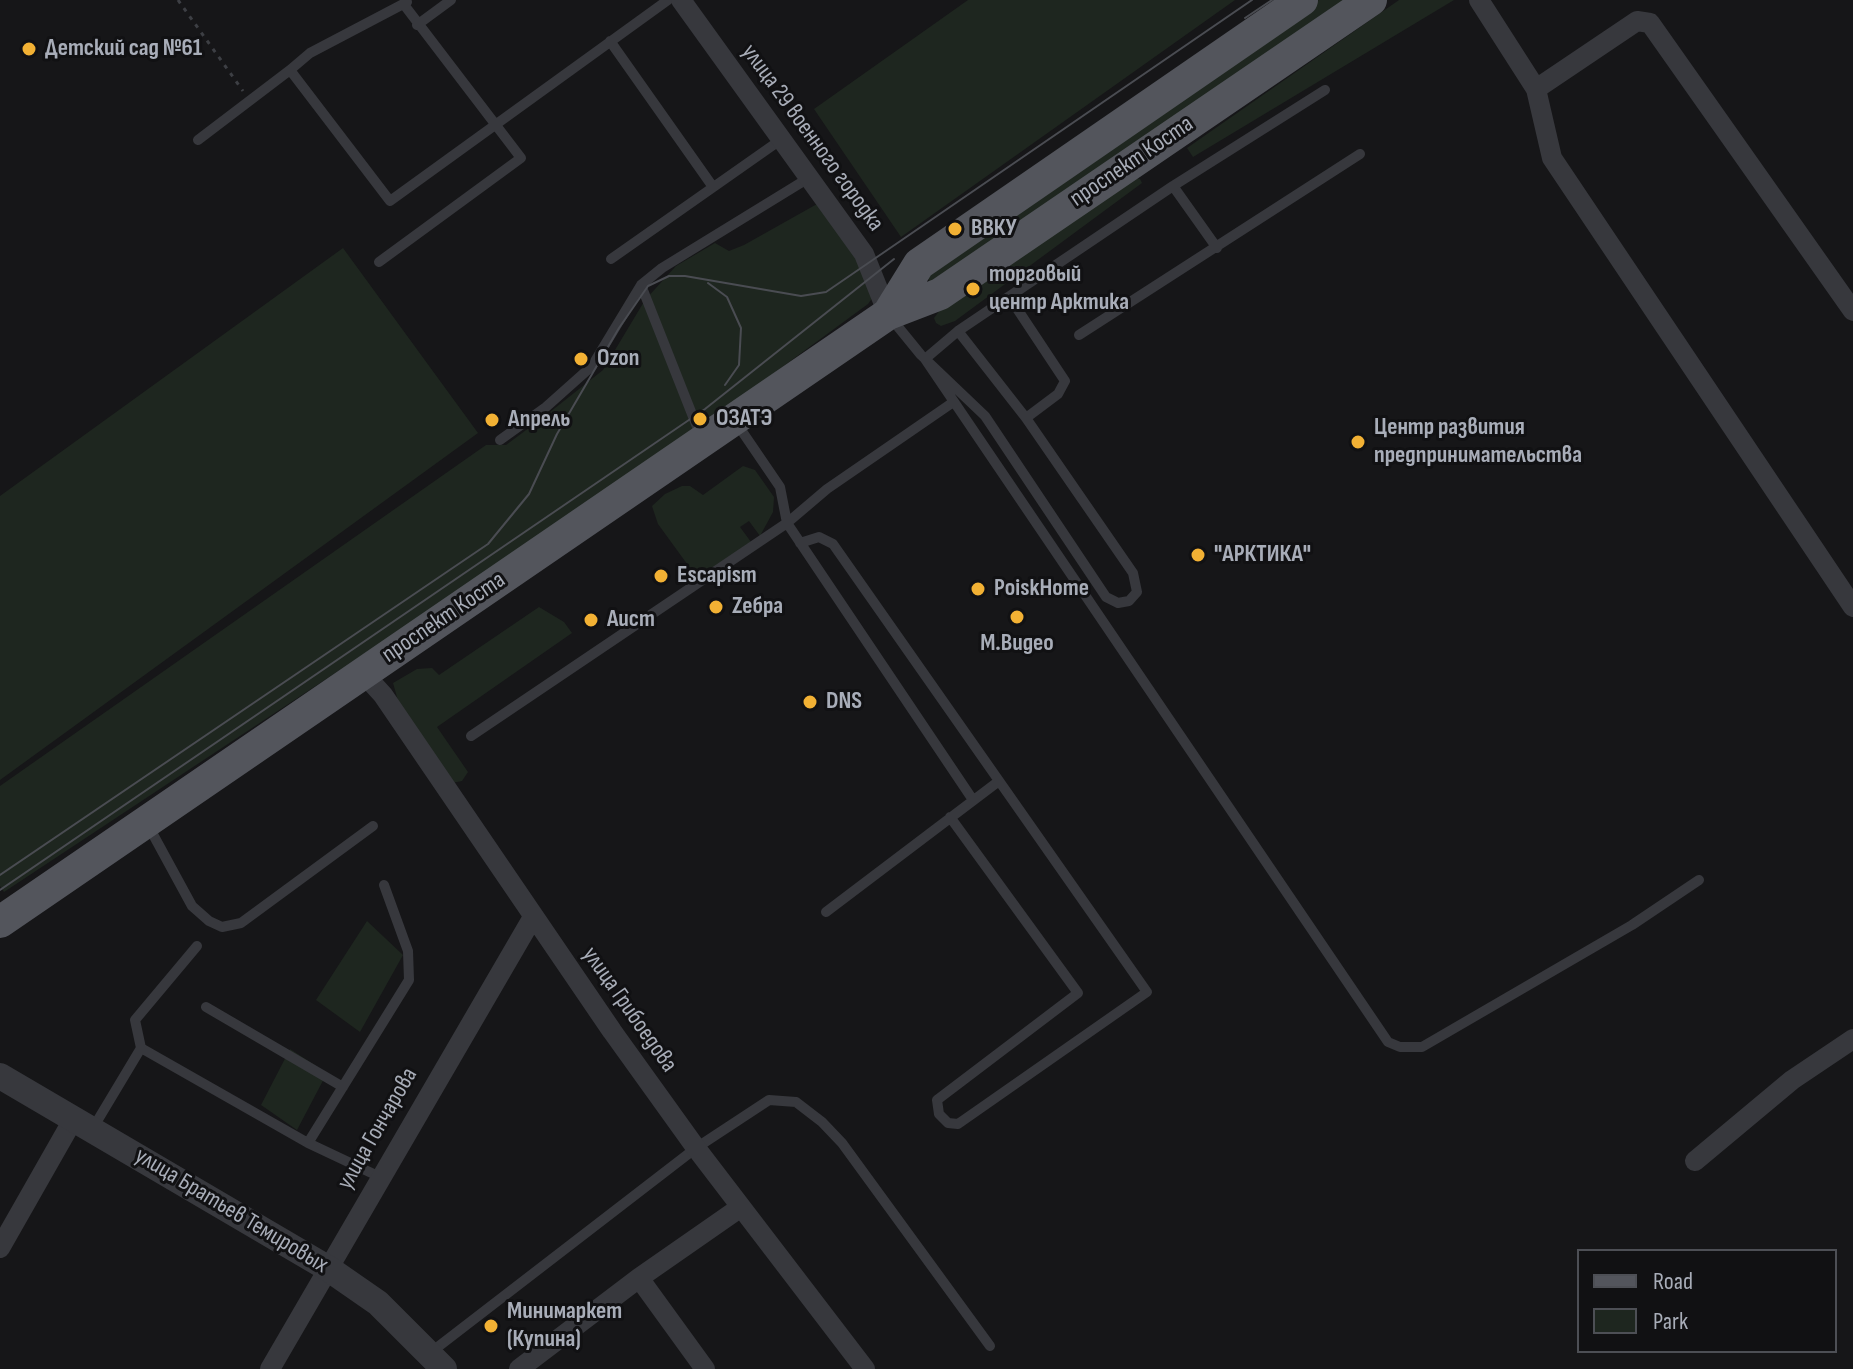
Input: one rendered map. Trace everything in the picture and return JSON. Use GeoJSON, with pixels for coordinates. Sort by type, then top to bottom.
{"type":"FeatureCollection","features":[{"type":"Feature","properties":{"kind":"main road","name":"проспект Коста"},"geometry":{"type":"LineString","coordinates":[[888,314],[919,264],[1302,0]]}},
{"type":"Feature","properties":{"kind":"main road","name":"проспект Коста"},"geometry":{"type":"LineString","coordinates":[[0,922],[888,314],[940,294],[1371,0]]}},
{"type":"Feature","properties":{"kind":"street","name":"улица 29 военного городка"},"geometry":{"type":"LineString","coordinates":[[681,0],[779,141],[864,254],[888,314]]}},
{"type":"Feature","properties":{"kind":"street"},"geometry":{"type":"LineString","coordinates":[[1479,0],[1536,89],[1552,158],[1853,607]]}},
{"type":"Feature","properties":{"kind":"street"},"geometry":{"type":"LineString","coordinates":[[1536,89],[1637,21],[1650,23],[1853,311]]}},
{"type":"Feature","properties":{"kind":"street","name":"улица Грибоедова"},"geometry":{"type":"LineString","coordinates":[[363,673],[383,695],[533,917],[696,1148],[865,1369]]}},
{"type":"Feature","properties":{"kind":"street","name":"улица Гончарова"},"geometry":{"type":"LineString","coordinates":[[270,1369],[533,917]]}},
{"type":"Feature","properties":{"kind":"street"},"geometry":{"type":"LineString","coordinates":[[1695,1161],[1792,1080],[1852,1044]]}},
{"type":"Feature","properties":{"kind":"street","name":"улица Братьев Темировых"},"geometry":{"type":"LineString","coordinates":[[0,1076],[329,1269],[378,1303],[437,1361]]}},
{"type":"Feature","properties":{"kind":"street"},"geometry":{"type":"LineString","coordinates":[[0,1248],[83,1123]]}},
{"type":"Feature","properties":{"kind":"street"},"geometry":{"type":"LineString","coordinates":[[519,1369],[639,1278],[741,1207]]}},
{"type":"Feature","properties":{"kind":"street"},"geometry":{"type":"LineString","coordinates":[[639,1278],[705,1369]]}},
{"type":"Feature","properties":{"kind":"lane"},"geometry":{"type":"LineString","coordinates":[[417,25],[451,0]]}},
{"type":"Feature","properties":{"kind":"lane"},"geometry":{"type":"LineString","coordinates":[[290,70],[390,201],[668,0]]}},
{"type":"Feature","properties":{"kind":"lane"},"geometry":{"type":"LineString","coordinates":[[198,140],[310,53],[407,3],[417,25],[521,158],[379,262]]}},
{"type":"Feature","properties":{"kind":"lane"},"geometry":{"type":"LineString","coordinates":[[610,41],[713,187]]}},
{"type":"Feature","properties":{"kind":"lane"},"geometry":{"type":"LineString","coordinates":[[925,359],[958,331],[1173,186],[1325,90]]}},
{"type":"Feature","properties":{"kind":"lane"},"geometry":{"type":"LineString","coordinates":[[611,259],[779,141]]}},
{"type":"Feature","properties":{"kind":"lane"},"geometry":{"type":"LineString","coordinates":[[1079,335],[1360,154]]}},
{"type":"Feature","properties":{"kind":"lane"},"geometry":{"type":"LineString","coordinates":[[500,440],[546,407],[592,366],[641,285],[662,268],[807,179]]}},
{"type":"Feature","properties":{"kind":"lane"},"geometry":{"type":"LineString","coordinates":[[1173,186],[1217,248]]}},
{"type":"Feature","properties":{"kind":"lane"},"geometry":{"type":"LineString","coordinates":[[641,285],[703,443]]}},
{"type":"Feature","properties":{"kind":"lane"},"geometry":{"type":"LineString","coordinates":[[1010,298],[1065,381],[1058,394],[1026,418]]}},
{"type":"Feature","properties":{"kind":"lane"},"geometry":{"type":"LineString","coordinates":[[888,314],[925,359],[985,416],[1106,597],[1118,603],[1129,601],[1137,592],[1133,573],[1026,418],[958,331]]}},
{"type":"Feature","properties":{"kind":"lane"},"geometry":{"type":"LineString","coordinates":[[925,359],[1388,1042],[1400,1047],[1422,1047],[1632,925],[1699,880]]}},
{"type":"Feature","properties":{"kind":"lane"},"geometry":{"type":"LineString","coordinates":[[471,736],[787,523],[827,489],[952,403]]}},
{"type":"Feature","properties":{"kind":"lane"},"geometry":{"type":"LineString","coordinates":[[735,421],[780,487],[787,523],[973,800]]}},
{"type":"Feature","properties":{"kind":"lane"},"geometry":{"type":"LineString","coordinates":[[800,543],[819,537],[833,544],[1147,992],[958,1124],[948,1123],[936,1107],[937,1100],[1078,993],[950,817]]}},
{"type":"Feature","properties":{"kind":"lane"},"geometry":{"type":"LineString","coordinates":[[826,912],[999,781]]}},
{"type":"Feature","properties":{"kind":"lane"},"geometry":{"type":"LineString","coordinates":[[146,821],[192,906],[222,927],[241,923],[373,826]]}},
{"type":"Feature","properties":{"kind":"lane"},"geometry":{"type":"LineString","coordinates":[[308,1143],[409,980],[408,951],[384,885]]}},
{"type":"Feature","properties":{"kind":"lane"},"geometry":{"type":"LineString","coordinates":[[197,946],[135,1020],[141,1048],[308,1143],[380,1177]]}},
{"type":"Feature","properties":{"kind":"lane"},"geometry":{"type":"LineString","coordinates":[[206,1007],[343,1087]]}},
{"type":"Feature","properties":{"kind":"lane"},"geometry":{"type":"LineString","coordinates":[[83,1123],[141,1048]]}},
{"type":"Feature","properties":{"kind":"lane"},"geometry":{"type":"LineString","coordinates":[[437,1361],[696,1148],[769,1100],[796,1102],[842,1143],[990,1346]]}},
{"type":"Feature","properties":{"kind":"path"},"geometry":{"type":"LineString","coordinates":[[178,0],[249,101]]}},
{"type":"Feature","properties":{"kind":"green space"},"geometry":{"type":"Polygon","coordinates":[[[968,0],[1235,0],[901,237],[814,109],[968,0]]]}},
{"type":"Feature","properties":{"kind":"green space"},"geometry":{"type":"Polygon","coordinates":[[[1319,0],[1352,0],[933,286],[923,272],[1319,0]]]}},
{"type":"Feature","properties":{"kind":"green space"},"geometry":{"type":"Polygon","coordinates":[[[1399,0],[1454,0],[1193,157],[1187,148],[1399,0]]]}},
{"type":"Feature","properties":{"kind":"green space"},"geometry":{"type":"Polygon","coordinates":[[[1133,177],[1142,183],[955,321],[941,326],[936,323],[934,318],[940,310],[1133,177]]]}},
{"type":"Feature","properties":{"kind":"green space"},"geometry":{"type":"Polygon","coordinates":[[[817,204],[857,252],[873,297],[868,304],[687,437],[544,535],[4,892],[0,886],[0,786],[486,445],[506,445],[545,416],[603,370],[645,300],[676,266],[715,243],[729,251],[744,245],[817,204]]]}},
{"type":"Feature","properties":{"kind":"green space"},"geometry":{"type":"Polygon","coordinates":[[[343,248],[478,433],[0,780],[0,496],[343,248]]]}},
{"type":"Feature","properties":{"kind":"green space"},"geometry":{"type":"Polygon","coordinates":[[[743,466],[755,470],[774,497],[773,512],[760,536],[749,521],[740,527],[751,542],[698,579],[658,524],[652,506],[665,494],[682,486],[690,486],[703,495],[743,466]]]}},
{"type":"Feature","properties":{"kind":"green space"},"geometry":{"type":"Polygon","coordinates":[[[539,607],[564,622],[572,633],[437,727],[468,772],[462,781],[452,783],[399,704],[393,683],[417,669],[432,668],[439,675],[539,607]]]}},
{"type":"Feature","properties":{"kind":"green space"},"geometry":{"type":"Polygon","coordinates":[[[367,921],[403,955],[360,1032],[316,1000],[367,921]]]}},
{"type":"Feature","properties":{"kind":"green space"},"geometry":{"type":"Polygon","coordinates":[[[290,1049],[327,1073],[297,1130],[261,1105],[290,1049]]]}},
{"type":"Feature","properties":{"kind":"tram line"},"geometry":{"type":"LineString","coordinates":[[0,875],[488,544],[529,494],[557,434],[619,328],[648,286],[669,276],[685,276],[801,296],[826,292],[1252,0]]}},
{"type":"Feature","properties":{"kind":"tram line"},"geometry":{"type":"LineString","coordinates":[[1245,18],[1272,0]]}},
{"type":"Feature","properties":{"kind":"tram line"},"geometry":{"type":"LineString","coordinates":[[0,890],[705,409],[894,259]]}},
{"type":"Feature","properties":{"kind":"tram line"},"geometry":{"type":"LineString","coordinates":[[708,283],[727,297],[741,328],[739,365],[725,385]]}},
{"type":"Feature","properties":{"kind":"place","name":"Детский сад №61"},"geometry":{"type":"Point","coordinates":[29,49]}},
{"type":"Feature","properties":{"kind":"place","name":"ВВКУ"},"geometry":{"type":"Point","coordinates":[955,229]}},
{"type":"Feature","properties":{"kind":"place","name":"торговый центр Арктика"},"geometry":{"type":"Point","coordinates":[973,289]}},
{"type":"Feature","properties":{"kind":"place","name":"Ozon"},"geometry":{"type":"Point","coordinates":[581,359]}},
{"type":"Feature","properties":{"kind":"place","name":"ОЗАТЭ"},"geometry":{"type":"Point","coordinates":[700,419]}},
{"type":"Feature","properties":{"kind":"place","name":"Апрель"},"geometry":{"type":"Point","coordinates":[492,420]}},
{"type":"Feature","properties":{"kind":"place","name":"Центр развития предпринимательства"},"geometry":{"type":"Point","coordinates":[1358,442]}},
{"type":"Feature","properties":{"kind":"place","name":"\"АРКТИКА\""},"geometry":{"type":"Point","coordinates":[1198,555]}},
{"type":"Feature","properties":{"kind":"place","name":"Escapism"},"geometry":{"type":"Point","coordinates":[661,576]}},
{"type":"Feature","properties":{"kind":"place","name":"PoiskHome"},"geometry":{"type":"Point","coordinates":[978,589]}},
{"type":"Feature","properties":{"kind":"place","name":"Zeбра"},"geometry":{"type":"Point","coordinates":[716,607]}},
{"type":"Feature","properties":{"kind":"place","name":"M.Видео"},"geometry":{"type":"Point","coordinates":[1017,617]}},
{"type":"Feature","properties":{"kind":"place","name":"Аист"},"geometry":{"type":"Point","coordinates":[591,620]}},
{"type":"Feature","properties":{"kind":"place","name":"DNS"},"geometry":{"type":"Point","coordinates":[810,702]}},
{"type":"Feature","properties":{"kind":"place","name":"Минимаркет (Купина)"},"geometry":{"type":"Point","coordinates":[491,1326]}}]}
